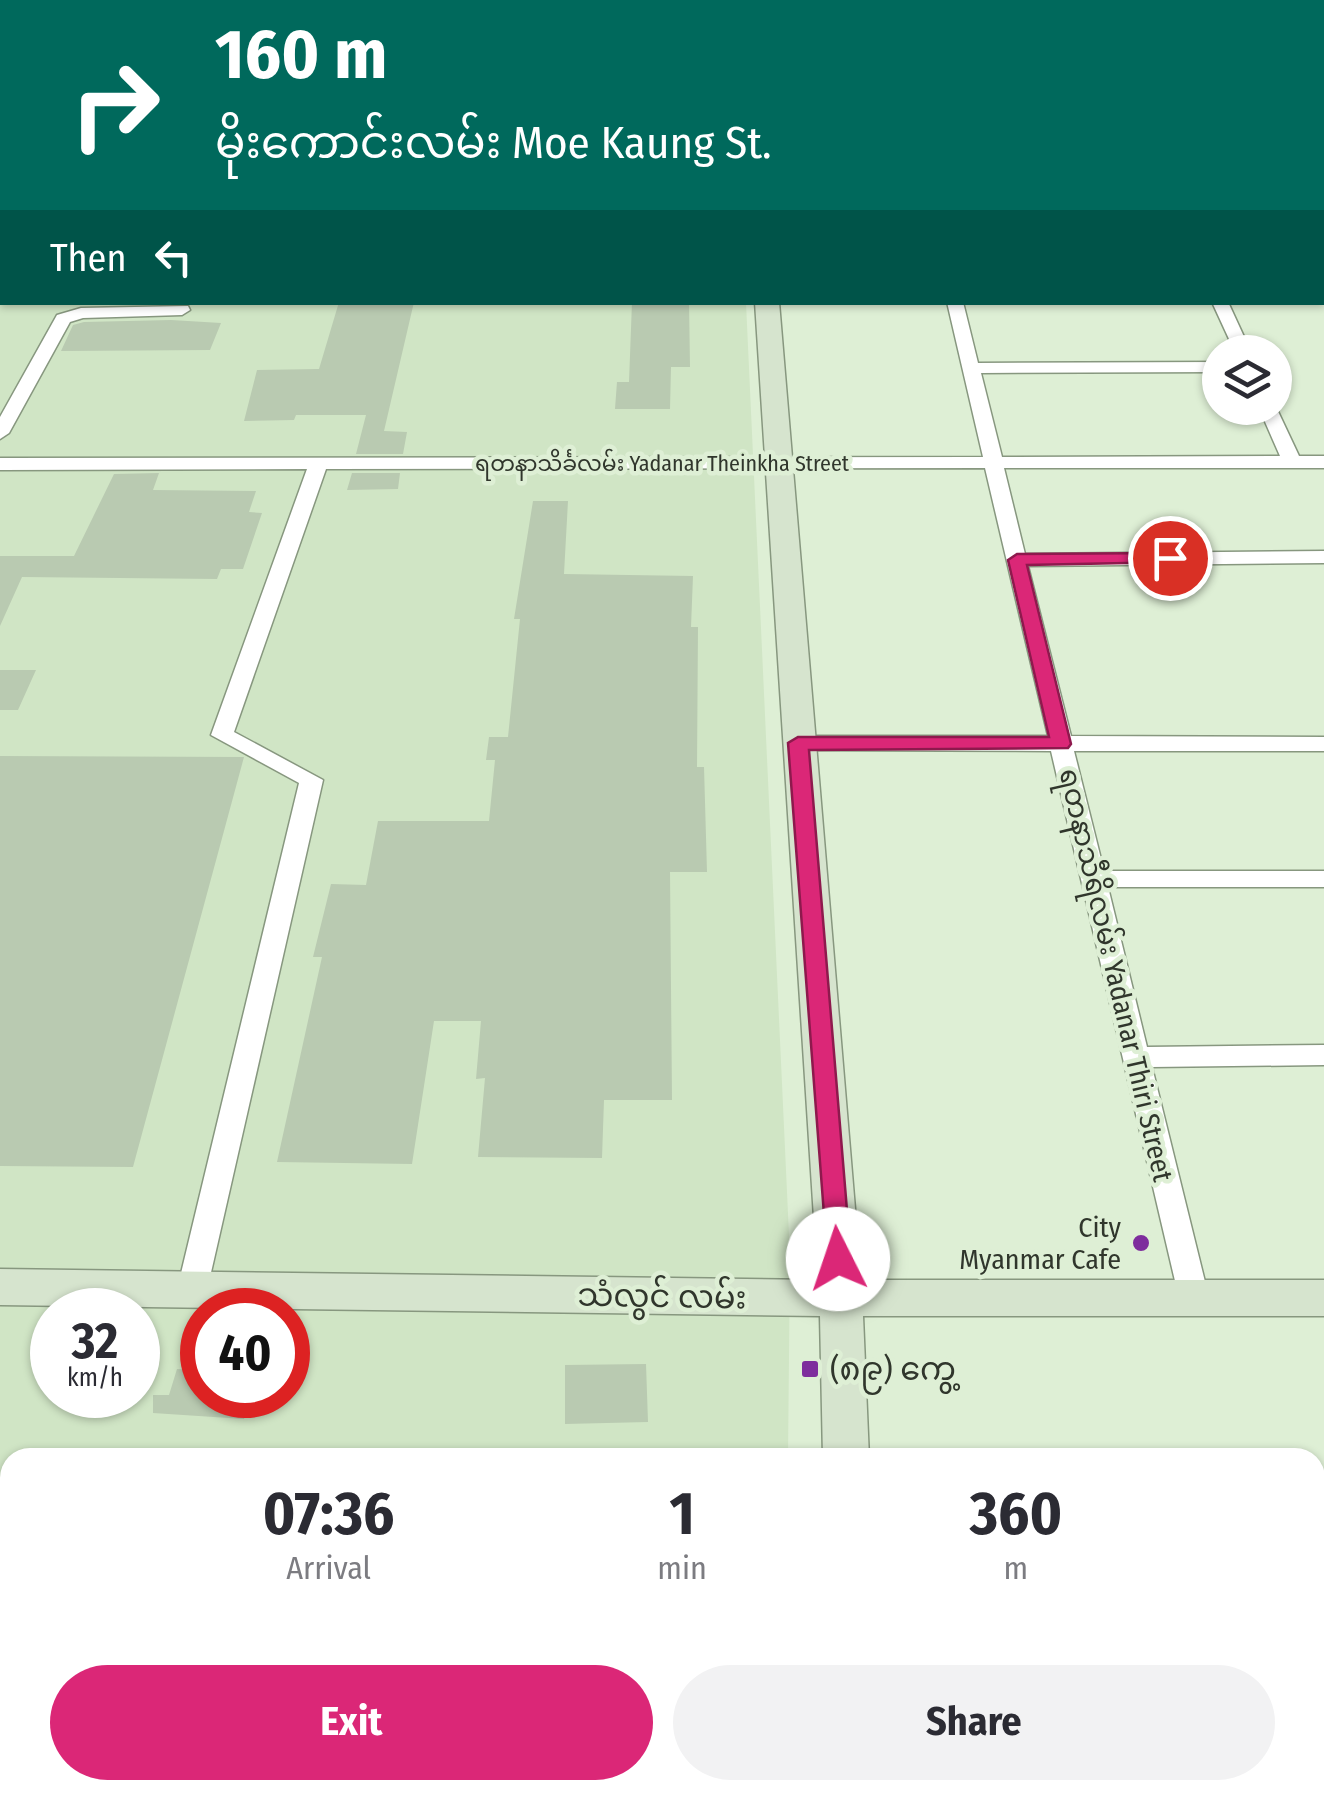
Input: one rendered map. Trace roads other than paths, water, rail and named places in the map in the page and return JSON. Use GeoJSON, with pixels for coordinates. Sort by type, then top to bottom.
{"type":"FeatureCollection","features":[{"type":"Feature","properties":{"kind":"street"},"geometry":{"type":"LineString","coordinates":[[768,305],[841,1298],[846,1448]]}},
{"type":"Feature","properties":{"kind":"street","name":"ရတနာသီရိလမ်း Yadanar Thiri Street"},"geometry":{"type":"LineString","coordinates":[[956,305],[1194,1298]]}},
{"type":"Feature","properties":{"kind":"street"},"geometry":{"type":"LineString","coordinates":[[1221,305],[1235,335]]}},
{"type":"Feature","properties":{"kind":"street"},"geometry":{"type":"LineString","coordinates":[[0,433],[63,319],[81,313],[182,310]]}},
{"type":"Feature","properties":{"kind":"street"},"geometry":{"type":"LineString","coordinates":[[970,368],[1202,368]]}},
{"type":"Feature","properties":{"kind":"street"},"geometry":{"type":"LineString","coordinates":[[1276,425],[1292,462]]}},
{"type":"Feature","properties":{"kind":"street","name":"ရတနာသိင်္ခလမ်း Yadanar Theinkha Street"},"geometry":{"type":"LineString","coordinates":[[0,464],[1324,462]]}},
{"type":"Feature","properties":{"kind":"street"},"geometry":{"type":"LineString","coordinates":[[192,1288],[311,780],[222,735],[318,464]]}},
{"type":"Feature","properties":{"kind":"street"},"geometry":{"type":"LineString","coordinates":[[1017,560],[1324,557]]}},
{"type":"Feature","properties":{"kind":"street"},"geometry":{"type":"LineString","coordinates":[[798,743],[1324,744]]}},
{"type":"Feature","properties":{"kind":"street"},"geometry":{"type":"LineString","coordinates":[[1093,879],[1324,879]]}},
{"type":"Feature","properties":{"kind":"street"},"geometry":{"type":"LineString","coordinates":[[1136,1057],[1324,1055]]}},
{"type":"Feature","properties":{"kind":"street","name":"သံလွင် လမ်း"},"geometry":{"type":"LineString","coordinates":[[0,1288],[180,1290]]}},
{"type":"Feature","properties":{"kind":"street","name":"သံလွင် လမ်း"},"geometry":{"type":"LineString","coordinates":[[310,1291],[841,1298],[1324,1298]]}},
{"type":"Feature","properties":{"kind":"place","name":"City Myanmar Cafe"},"geometry":{"type":"Point","coordinates":[1141,1243]}},
{"type":"Feature","properties":{"kind":"place","name":"(၈၉) ကွေ့"},"geometry":{"type":"Point","coordinates":[810,1369]}}]}
